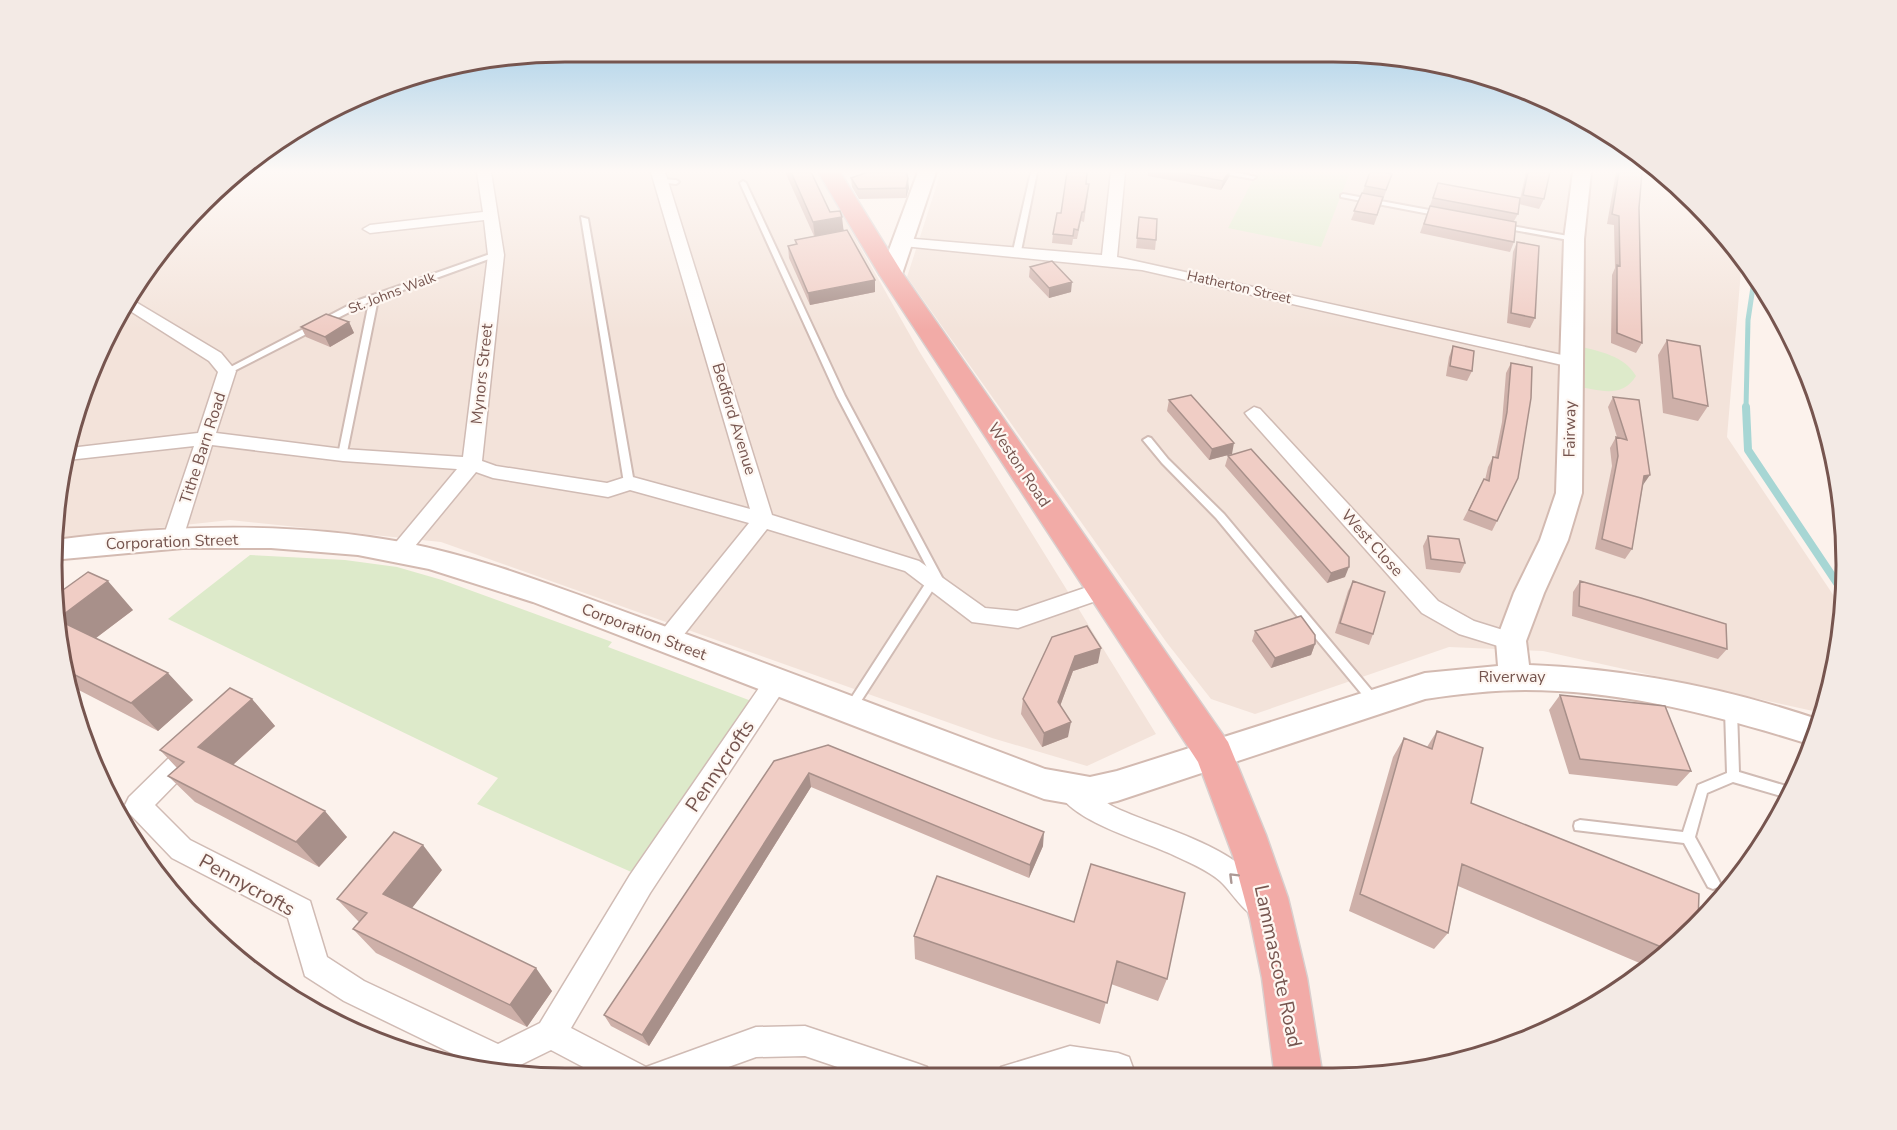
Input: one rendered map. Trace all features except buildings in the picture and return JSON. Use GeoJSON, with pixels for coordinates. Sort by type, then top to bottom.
{"type":"FeatureCollection","features":[{"type":"Feature","properties":{"kind":"highway","name":"Weston Road"},"geometry":{"type":"LineString","coordinates":[[855,225],[860,235],[891,274],[1105,589],[1214,754]]}},
{"type":"Feature","properties":{"kind":"highway","name":"Lammascote Road"},"geometry":{"type":"LineString","coordinates":[[1214,754],[1246,833],[1272,920],[1289,1005],[1298,1068]]}},
{"type":"Feature","properties":{"kind":"street"},"geometry":{"type":"LineString","coordinates":[[370,229],[407,225]]}},
{"type":"Feature","properties":{"kind":"street","name":"Mynors Street"},"geometry":{"type":"LineString","coordinates":[[472,464],[496,255],[492,225]]}},
{"type":"Feature","properties":{"kind":"street","name":"Bedford Avenue"},"geometry":{"type":"LineString","coordinates":[[679,225],[764,520]]}},
{"type":"Feature","properties":{"kind":"street"},"geometry":{"type":"LineString","coordinates":[[891,274],[909,225]]}},
{"type":"Feature","properties":{"kind":"street"},"geometry":{"type":"LineString","coordinates":[[1109,260],[1113,225]]}},
{"type":"Feature","properties":{"kind":"street","name":"Fairway"},"geometry":{"type":"LineString","coordinates":[[1515,676],[1511,641],[1529,593],[1554,540],[1569,493],[1576,225]]}},
{"type":"Feature","properties":{"kind":"street","name":"Hatherton Street"},"geometry":{"type":"LineString","coordinates":[[903,242],[1109,260],[1571,362]]}},
{"type":"Feature","properties":{"kind":"street","name":"Tithe Barn Road"},"geometry":{"type":"LineString","coordinates":[[133,306],[215,357],[226,371],[172,538]]}},
{"type":"Feature","properties":{"kind":"street","name":"West Close"},"geometry":{"type":"LineString","coordinates":[[1254,413],[1430,607],[1467,628],[1511,641]]}},
{"type":"Feature","properties":{"kind":"street"},"geometry":{"type":"LineString","coordinates":[[74,453],[206,438],[343,455],[472,464],[493,472],[608,490],[629,483],[764,520],[912,566],[980,616],[1018,620],[1105,589]]}},
{"type":"Feature","properties":{"kind":"street"},"geometry":{"type":"LineString","coordinates":[[399,552],[472,464]]}},
{"type":"Feature","properties":{"kind":"street"},"geometry":{"type":"LineString","coordinates":[[667,640],[764,520]]}},
{"type":"Feature","properties":{"kind":"street","name":"Corporation Street"},"geometry":{"type":"LineString","coordinates":[[62,549],[172,538],[292,540],[399,552],[466,566],[1044,784],[1090,792],[1214,754]]}},
{"type":"Feature","properties":{"kind":"street","name":"Riverway"},"geometry":{"type":"LineString","coordinates":[[1214,754],[1374,701],[1425,686],[1473,677],[1587,679],[1731,706],[1808,730]]}},
{"type":"Feature","properties":{"kind":"street","name":"Pennycrofts"},"geometry":{"type":"LineString","coordinates":[[493,1063],[551,1034],[640,884],[776,682]]}},
{"type":"Feature","properties":{"kind":"street","name":"Pennycrofts"},"geometry":{"type":"LineString","coordinates":[[183,759],[138,805],[181,849],[300,910],[315,966],[354,991],[488,1062]]}},
{"type":"Feature","properties":{"kind":"street"},"geometry":{"type":"LineString","coordinates":[[1067,787],[1104,815],[1181,846],[1228,871],[1272,920]]}},
{"type":"Feature","properties":{"kind":"street"},"geometry":{"type":"LineString","coordinates":[[551,1034],[617,1068]]}},
{"type":"Feature","properties":{"kind":"street"},"geometry":{"type":"LineString","coordinates":[[684,1068],[756,1042],[805,1041],[886,1068]]}},
{"type":"Feature","properties":{"kind":"street"},"geometry":{"type":"LineString","coordinates":[[1046,1068],[1070,1061],[1118,1068]]}},
{"type":"Feature","properties":{"kind":"lane"},"geometry":{"type":"LineString","coordinates":[[585,225],[629,483]]}},
{"type":"Feature","properties":{"kind":"lane"},"geometry":{"type":"LineString","coordinates":[[762,225],[841,396],[938,585],[850,710]]}},
{"type":"Feature","properties":{"kind":"lane"},"geometry":{"type":"LineString","coordinates":[[1017,251],[1023,225]]}},
{"type":"Feature","properties":{"kind":"lane"},"geometry":{"type":"LineString","coordinates":[[1498,225],[1575,239]]}},
{"type":"Feature","properties":{"kind":"lane"},"geometry":{"type":"LineString","coordinates":[[775,252],[787,249]]}},
{"type":"Feature","properties":{"kind":"lane","name":"St. Johns Walk"},"geometry":{"type":"LineString","coordinates":[[226,371],[374,298],[496,255]]}},
{"type":"Feature","properties":{"kind":"lane"},"geometry":{"type":"LineString","coordinates":[[343,455],[374,298]]}},
{"type":"Feature","properties":{"kind":"lane"},"geometry":{"type":"LineString","coordinates":[[1148,440],[1164,461],[1220,516],[1374,701]]}},
{"type":"Feature","properties":{"kind":"lane"},"geometry":{"type":"LineString","coordinates":[[1731,706],[1733,776]]}},
{"type":"Feature","properties":{"kind":"lane"},"geometry":{"type":"LineString","coordinates":[[1713,884],[1688,838],[1702,789],[1733,776],[1782,791]]}},
{"type":"Feature","properties":{"kind":"lane"},"geometry":{"type":"LineString","coordinates":[[1580,826],[1688,838]]}},
{"type":"Feature","properties":{"kind":"shaded area"},"geometry":{"type":"Polygon","coordinates":[[[194,225],[848,225],[919,351],[1156,734],[1087,766],[992,738],[441,542],[230,520],[63,538],[71,467],[88,403],[100,372],[113,342],[146,285],[194,225]]]}},
{"type":"Feature","properties":{"kind":"shaded area"},"geometry":{"type":"Polygon","coordinates":[[[924,225],[1703,225],[1741,271],[1727,437],[1834,596],[1826,663],[1813,711],[1543,651],[1449,647],[1255,714],[1211,699],[1167,643],[907,277],[924,225]]]}},
{"type":"Feature","properties":{"kind":"green space"},"geometry":{"type":"Polygon","coordinates":[[[1230,225],[1330,225],[1321,247],[1228,228],[1230,225]]]}},
{"type":"Feature","properties":{"kind":"green space"},"geometry":{"type":"Polygon","coordinates":[[[1578,346],[1603,352],[1618,359],[1636,376],[1624,388],[1617,390],[1601,391],[1576,386],[1578,346]]]}},
{"type":"Feature","properties":{"kind":"green space"},"geometry":{"type":"Polygon","coordinates":[[[250,555],[345,560],[397,567],[442,580],[612,642],[608,647],[762,705],[645,878],[477,804],[498,778],[168,619],[250,555]]]}},
{"type":"Feature","properties":{"kind":"waterway"},"geometry":{"type":"LineString","coordinates":[[1746,407],[1748,320],[1753,288]]}},
{"type":"Feature","properties":{"kind":"waterway"},"geometry":{"type":"LineString","coordinates":[[1746,407],[1748,450],[1835,580]]}}]}
